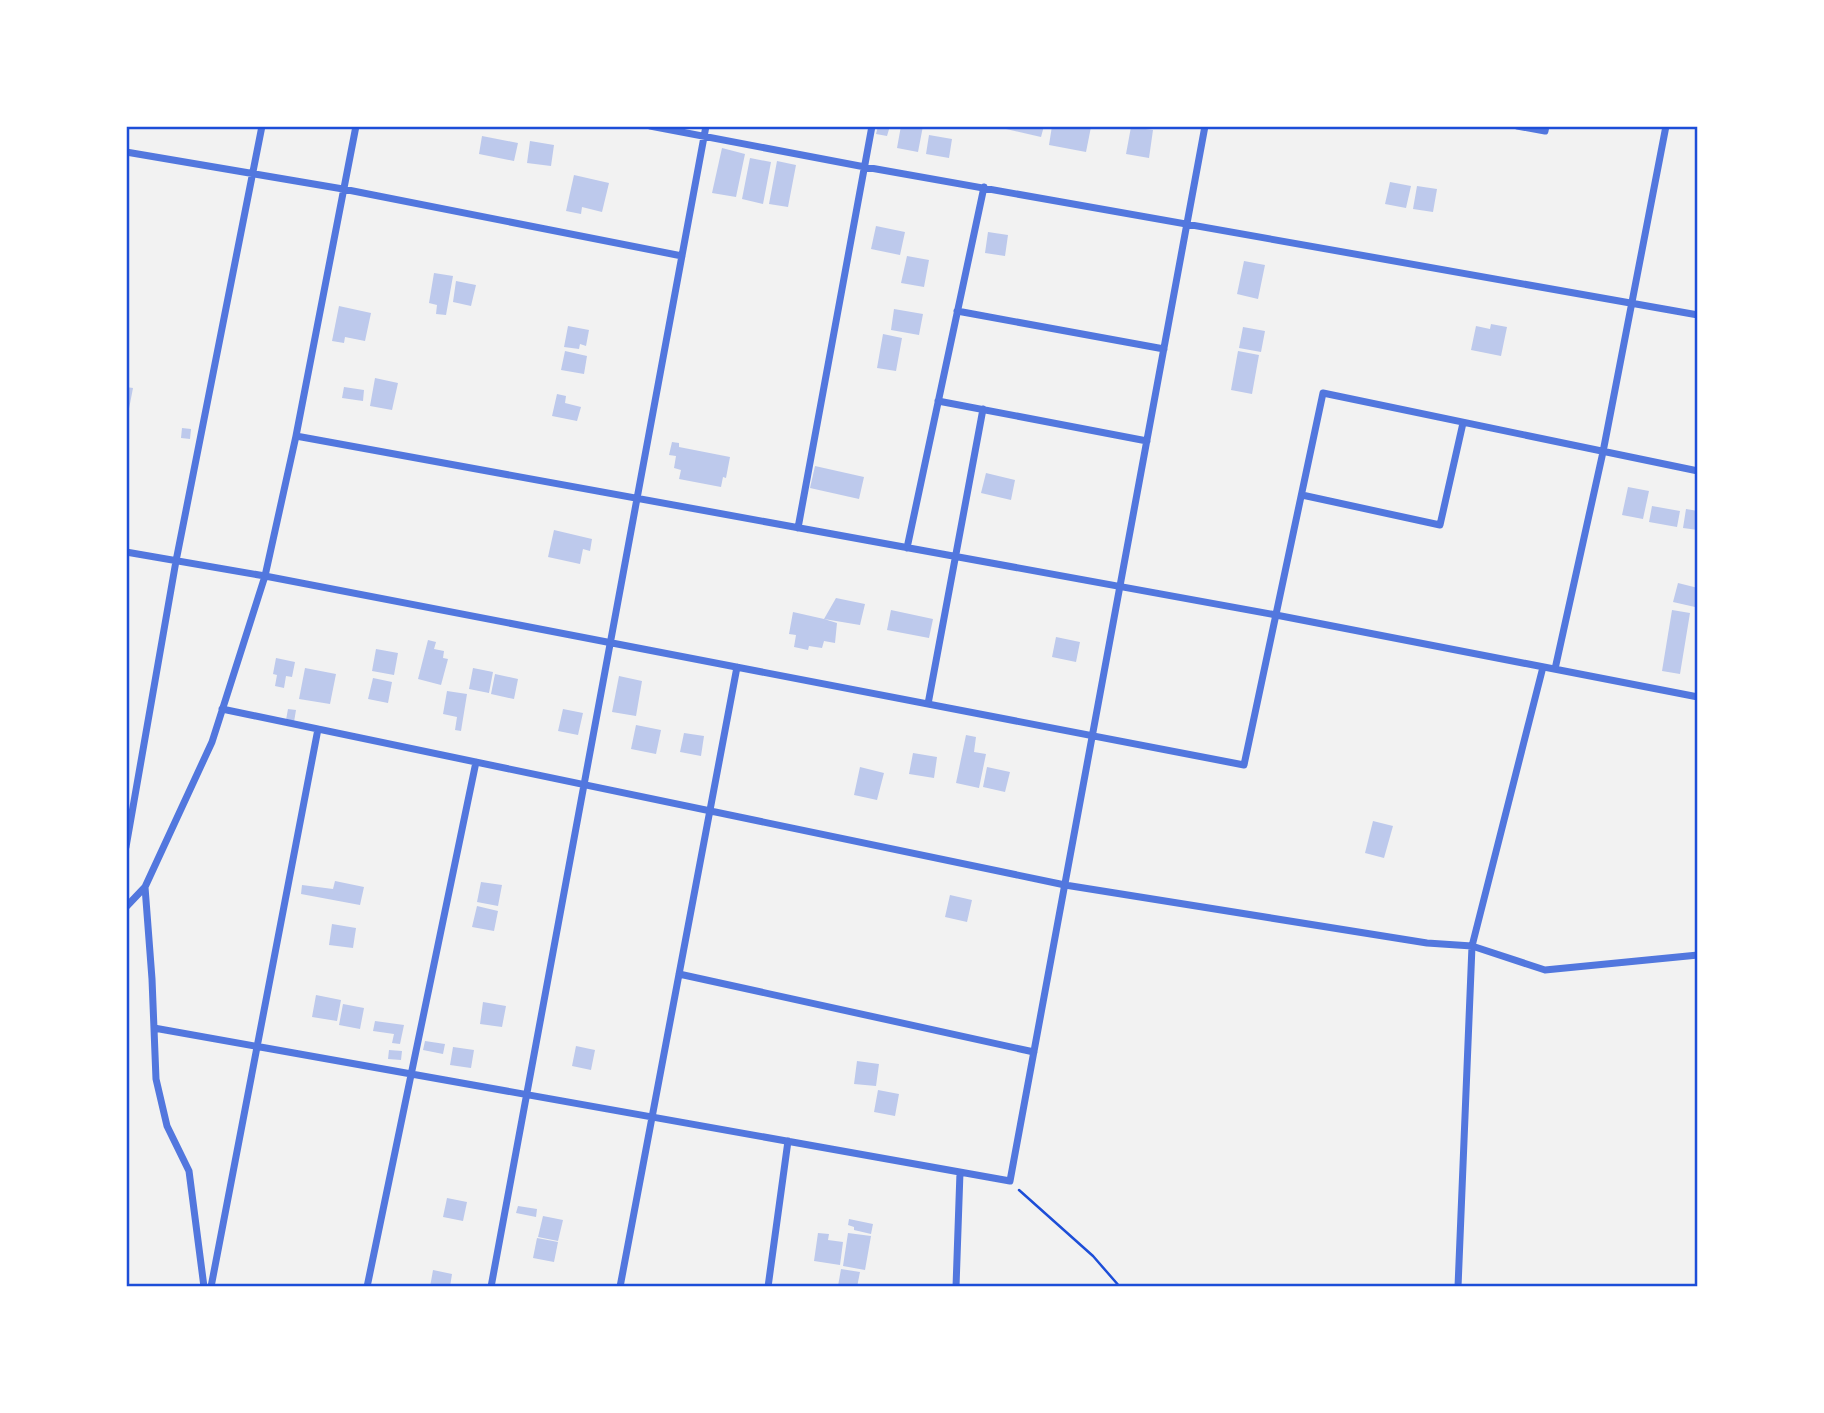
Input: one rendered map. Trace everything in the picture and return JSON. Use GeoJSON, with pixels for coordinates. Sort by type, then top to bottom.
{"type":"FeatureCollection","features":[{"type":"Feature","properties":{"kind":"street"},"geometry":{"type":"LineString","coordinates":[[126,848],[176,561],[262,126]]}},
{"type":"Feature","properties":{"kind":"street"},"geometry":{"type":"LineString","coordinates":[[126,907],[145,887],[212,741],[265,576],[296,436],[356,126]]}},
{"type":"Feature","properties":{"kind":"street"},"geometry":{"type":"LineString","coordinates":[[650,126],[865,167],[1698,315]]}},
{"type":"Feature","properties":{"kind":"street"},"geometry":{"type":"LineString","coordinates":[[491,1287],[706,126]]}},
{"type":"Feature","properties":{"kind":"street"},"geometry":{"type":"LineString","coordinates":[[798,528],[872,126]]}},
{"type":"Feature","properties":{"kind":"street"},"geometry":{"type":"LineString","coordinates":[[154,1028],[1010,1181],[1205,126]]}},
{"type":"Feature","properties":{"kind":"street"},"geometry":{"type":"LineString","coordinates":[[1517,126],[1545,131],[1546,126]]}},
{"type":"Feature","properties":{"kind":"street"},"geometry":{"type":"LineString","coordinates":[[1555,669],[1603,452],[1666,126]]}},
{"type":"Feature","properties":{"kind":"street"},"geometry":{"type":"LineString","coordinates":[[126,152],[344,188],[682,256]]}},
{"type":"Feature","properties":{"kind":"street"},"geometry":{"type":"LineString","coordinates":[[907,548],[984,187]]}},
{"type":"Feature","properties":{"kind":"street"},"geometry":{"type":"LineString","coordinates":[[957,311],[1164,349]]}},
{"type":"Feature","properties":{"kind":"street"},"geometry":{"type":"LineString","coordinates":[[126,552],[265,576],[1244,765],[1323,393],[1698,471]]}},
{"type":"Feature","properties":{"kind":"street"},"geometry":{"type":"LineString","coordinates":[[938,401],[1147,440]]}},
{"type":"Feature","properties":{"kind":"street"},"geometry":{"type":"LineString","coordinates":[[928,704],[983,409]]}},
{"type":"Feature","properties":{"kind":"street"},"geometry":{"type":"LineString","coordinates":[[1301,495],[1440,525],[1464,423]]}},
{"type":"Feature","properties":{"kind":"street"},"geometry":{"type":"LineString","coordinates":[[296,436],[1276,615],[1698,697]]}},
{"type":"Feature","properties":{"kind":"street"},"geometry":{"type":"LineString","coordinates":[[620,1287],[737,667]]}},
{"type":"Feature","properties":{"kind":"street"},"geometry":{"type":"LineString","coordinates":[[1458,1287],[1472,946],[1543,667]]}},
{"type":"Feature","properties":{"kind":"street"},"geometry":{"type":"LineString","coordinates":[[222,709],[1065,885],[1427,943],[1472,946],[1545,970],[1698,955]]}},
{"type":"Feature","properties":{"kind":"street"},"geometry":{"type":"LineString","coordinates":[[211,1287],[318,729]]}},
{"type":"Feature","properties":{"kind":"street"},"geometry":{"type":"LineString","coordinates":[[367,1287],[476,762]]}},
{"type":"Feature","properties":{"kind":"street"},"geometry":{"type":"LineString","coordinates":[[145,887],[156,1079],[167,1126],[190,1171],[204,1287]]}},
{"type":"Feature","properties":{"kind":"street"},"geometry":{"type":"LineString","coordinates":[[679,974],[1034,1052]]}},
{"type":"Feature","properties":{"kind":"street"},"geometry":{"type":"LineString","coordinates":[[768,1287],[788,1141]]}},
{"type":"Feature","properties":{"kind":"street"},"geometry":{"type":"LineString","coordinates":[[956,1287],[960,1172]]}},
{"type":"Feature","properties":{"kind":"path"},"geometry":{"type":"LineString","coordinates":[[1010,1181],[1093,1256],[1120,1287]]}},
{"type":"Feature","properties":{"kind":"building"},"geometry":{"type":"Polygon","coordinates":[[[878,126],[890,126],[887,136],[876,134],[878,126]]]}},
{"type":"Feature","properties":{"kind":"building"},"geometry":{"type":"Polygon","coordinates":[[[901,126],[923,126],[918,152],[897,148],[901,126]]]}},
{"type":"Feature","properties":{"kind":"building"},"geometry":{"type":"Polygon","coordinates":[[[1007,126],[1044,126],[1041,137],[1006,129],[1007,126]]]}},
{"type":"Feature","properties":{"kind":"building"},"geometry":{"type":"Polygon","coordinates":[[[1052,126],[1091,127],[1086,152],[1049,145],[1052,126]]]}},
{"type":"Feature","properties":{"kind":"building"},"geometry":{"type":"Polygon","coordinates":[[[1131,127],[1153,130],[1149,158],[1126,154],[1131,127]]]}},
{"type":"Feature","properties":{"kind":"building"},"geometry":{"type":"Polygon","coordinates":[[[929,135],[952,139],[949,158],[926,154],[929,135]]]}},
{"type":"Feature","properties":{"kind":"building"},"geometry":{"type":"Polygon","coordinates":[[[482,136],[518,143],[514,161],[479,154],[482,136]]]}},
{"type":"Feature","properties":{"kind":"building"},"geometry":{"type":"Polygon","coordinates":[[[530,141],[554,145],[551,166],[527,163],[530,141]]]}},
{"type":"Feature","properties":{"kind":"building"},"geometry":{"type":"Polygon","coordinates":[[[722,148],[745,154],[736,197],[712,193],[722,148]]]}},
{"type":"Feature","properties":{"kind":"building"},"geometry":{"type":"Polygon","coordinates":[[[750,158],[771,162],[763,204],[742,199],[750,158]]]}},
{"type":"Feature","properties":{"kind":"building"},"geometry":{"type":"Polygon","coordinates":[[[777,161],[796,165],[788,207],[769,204],[777,161]]]}},
{"type":"Feature","properties":{"kind":"building"},"geometry":{"type":"Polygon","coordinates":[[[574,175],[609,183],[602,212],[582,207],[581,214],[566,211],[574,175]]]}},
{"type":"Feature","properties":{"kind":"building"},"geometry":{"type":"Polygon","coordinates":[[[1390,182],[1411,186],[1406,208],[1385,204],[1390,182]]]}},
{"type":"Feature","properties":{"kind":"building"},"geometry":{"type":"Polygon","coordinates":[[[1417,186],[1437,189],[1433,212],[1413,209],[1417,186]]]}},
{"type":"Feature","properties":{"kind":"building"},"geometry":{"type":"Polygon","coordinates":[[[876,226],[905,232],[900,255],[871,249],[876,226]]]}},
{"type":"Feature","properties":{"kind":"building"},"geometry":{"type":"Polygon","coordinates":[[[988,232],[1008,235],[1005,256],[985,253],[988,232]]]}},
{"type":"Feature","properties":{"kind":"building"},"geometry":{"type":"Polygon","coordinates":[[[907,256],[929,260],[924,287],[901,283],[907,256]]]}},
{"type":"Feature","properties":{"kind":"building"},"geometry":{"type":"Polygon","coordinates":[[[1244,261],[1265,265],[1258,299],[1237,294],[1244,261]]]}},
{"type":"Feature","properties":{"kind":"building"},"geometry":{"type":"Polygon","coordinates":[[[434,273],[453,276],[446,315],[436,314],[437,305],[429,303],[434,273]]]}},
{"type":"Feature","properties":{"kind":"building"},"geometry":{"type":"Polygon","coordinates":[[[456,281],[476,285],[471,306],[453,302],[456,281]]]}},
{"type":"Feature","properties":{"kind":"building"},"geometry":{"type":"Polygon","coordinates":[[[339,306],[371,313],[365,341],[345,337],[344,343],[332,341],[339,306]]]}},
{"type":"Feature","properties":{"kind":"building"},"geometry":{"type":"Polygon","coordinates":[[[894,309],[923,314],[919,335],[891,330],[894,309]]]}},
{"type":"Feature","properties":{"kind":"building"},"geometry":{"type":"Polygon","coordinates":[[[1491,324],[1507,327],[1501,356],[1471,350],[1476,326],[1490,329],[1491,324]]]}},
{"type":"Feature","properties":{"kind":"building"},"geometry":{"type":"Polygon","coordinates":[[[568,326],[589,330],[586,346],[580,344],[579,349],[564,347],[568,326]]]}},
{"type":"Feature","properties":{"kind":"building"},"geometry":{"type":"Polygon","coordinates":[[[1243,327],[1265,331],[1261,352],[1239,348],[1243,327]]]}},
{"type":"Feature","properties":{"kind":"building"},"geometry":{"type":"Polygon","coordinates":[[[883,334],[902,338],[896,371],[877,368],[883,334]]]}},
{"type":"Feature","properties":{"kind":"building"},"geometry":{"type":"Polygon","coordinates":[[[565,351],[587,356],[584,374],[561,370],[565,351]]]}},
{"type":"Feature","properties":{"kind":"building"},"geometry":{"type":"Polygon","coordinates":[[[1238,351],[1259,355],[1252,394],[1231,390],[1238,351]]]}},
{"type":"Feature","properties":{"kind":"building"},"geometry":{"type":"Polygon","coordinates":[[[375,378],[398,383],[392,410],[370,406],[375,378]]]}},
{"type":"Feature","properties":{"kind":"building"},"geometry":{"type":"Polygon","coordinates":[[[126,387],[133,388],[128,414],[126,413],[126,387]]]}},
{"type":"Feature","properties":{"kind":"building"},"geometry":{"type":"Polygon","coordinates":[[[344,387],[364,390],[363,401],[342,398],[344,387]]]}},
{"type":"Feature","properties":{"kind":"building"},"geometry":{"type":"Polygon","coordinates":[[[557,394],[566,396],[565,403],[581,407],[577,421],[552,416],[557,394]]]}},
{"type":"Feature","properties":{"kind":"building"},"geometry":{"type":"Polygon","coordinates":[[[182,428],[191,429],[190,439],[181,438],[182,428]]]}},
{"type":"Feature","properties":{"kind":"building"},"geometry":{"type":"Polygon","coordinates":[[[672,442],[679,443],[679,447],[730,457],[726,478],[723,477],[721,487],[679,479],[681,470],[674,468],[676,456],[669,455],[672,442]]]}},
{"type":"Feature","properties":{"kind":"building"},"geometry":{"type":"Polygon","coordinates":[[[815,466],[864,477],[859,499],[810,488],[815,466]]]}},
{"type":"Feature","properties":{"kind":"building"},"geometry":{"type":"Polygon","coordinates":[[[986,473],[1015,480],[1011,500],[981,493],[986,473]]]}},
{"type":"Feature","properties":{"kind":"building"},"geometry":{"type":"Polygon","coordinates":[[[1628,487],[1649,491],[1643,519],[1622,515],[1628,487]]]}},
{"type":"Feature","properties":{"kind":"building"},"geometry":{"type":"Polygon","coordinates":[[[1652,506],[1680,511],[1677,527],[1649,522],[1652,506]]]}},
{"type":"Feature","properties":{"kind":"building"},"geometry":{"type":"Polygon","coordinates":[[[1686,509],[1698,511],[1698,530],[1683,528],[1686,509]]]}},
{"type":"Feature","properties":{"kind":"building"},"geometry":{"type":"Polygon","coordinates":[[[554,530],[592,539],[590,551],[583,549],[580,564],[548,557],[554,530]]]}},
{"type":"Feature","properties":{"kind":"building"},"geometry":{"type":"Polygon","coordinates":[[[1678,583],[1698,588],[1695,607],[1673,602],[1678,583]]]}},
{"type":"Feature","properties":{"kind":"building"},"geometry":{"type":"Polygon","coordinates":[[[836,598],[865,604],[860,625],[824,619],[836,598]]]}},
{"type":"Feature","properties":{"kind":"building"},"geometry":{"type":"Polygon","coordinates":[[[891,610],[933,619],[929,638],[887,630],[891,610]]]}},
{"type":"Feature","properties":{"kind":"building"},"geometry":{"type":"Polygon","coordinates":[[[1672,610],[1690,613],[1680,674],[1662,671],[1672,610]]]}},
{"type":"Feature","properties":{"kind":"building"},"geometry":{"type":"Polygon","coordinates":[[[793,612],[837,623],[835,643],[824,641],[822,648],[809,646],[808,650],[794,647],[796,635],[789,634],[793,612]]]}},
{"type":"Feature","properties":{"kind":"building"},"geometry":{"type":"Polygon","coordinates":[[[1056,637],[1080,642],[1076,662],[1052,657],[1056,637]]]}},
{"type":"Feature","properties":{"kind":"building"},"geometry":{"type":"Polygon","coordinates":[[[428,640],[436,642],[434,649],[444,651],[443,658],[448,659],[441,685],[418,679],[428,640]]]}},
{"type":"Feature","properties":{"kind":"building"},"geometry":{"type":"Polygon","coordinates":[[[376,649],[398,653],[394,675],[372,671],[376,649]]]}},
{"type":"Feature","properties":{"kind":"building"},"geometry":{"type":"Polygon","coordinates":[[[276,658],[295,662],[292,677],[286,676],[284,688],[275,686],[277,675],[273,674],[276,658]]]}},
{"type":"Feature","properties":{"kind":"building"},"geometry":{"type":"Polygon","coordinates":[[[305,668],[336,674],[330,704],[299,699],[305,668]]]}},
{"type":"Feature","properties":{"kind":"building"},"geometry":{"type":"Polygon","coordinates":[[[473,668],[493,672],[489,693],[469,689],[473,668]]]}},
{"type":"Feature","properties":{"kind":"building"},"geometry":{"type":"Polygon","coordinates":[[[495,674],[518,679],[514,699],[491,694],[495,674]]]}},
{"type":"Feature","properties":{"kind":"building"},"geometry":{"type":"Polygon","coordinates":[[[619,676],[642,681],[636,716],[612,712],[619,676]]]}},
{"type":"Feature","properties":{"kind":"building"},"geometry":{"type":"Polygon","coordinates":[[[373,678],[392,682],[388,703],[368,699],[373,678]]]}},
{"type":"Feature","properties":{"kind":"building"},"geometry":{"type":"Polygon","coordinates":[[[447,691],[467,694],[461,731],[455,730],[457,717],[443,714],[447,691]]]}},
{"type":"Feature","properties":{"kind":"building"},"geometry":{"type":"Polygon","coordinates":[[[288,709],[296,710],[294,722],[286,720],[288,709]]]}},
{"type":"Feature","properties":{"kind":"building"},"geometry":{"type":"Polygon","coordinates":[[[563,709],[583,713],[578,735],[558,731],[563,709]]]}},
{"type":"Feature","properties":{"kind":"building"},"geometry":{"type":"Polygon","coordinates":[[[636,725],[661,730],[656,754],[631,749],[636,725]]]}},
{"type":"Feature","properties":{"kind":"building"},"geometry":{"type":"Polygon","coordinates":[[[684,733],[704,736],[701,756],[680,752],[684,733]]]}},
{"type":"Feature","properties":{"kind":"building"},"geometry":{"type":"Polygon","coordinates":[[[966,735],[976,737],[974,752],[986,754],[979,788],[956,783],[966,735]]]}},
{"type":"Feature","properties":{"kind":"building"},"geometry":{"type":"Polygon","coordinates":[[[913,753],[937,757],[934,778],[909,774],[913,753]]]}},
{"type":"Feature","properties":{"kind":"building"},"geometry":{"type":"Polygon","coordinates":[[[860,767],[884,773],[877,800],[854,795],[860,767]]]}},
{"type":"Feature","properties":{"kind":"building"},"geometry":{"type":"Polygon","coordinates":[[[987,767],[1010,772],[1005,792],[983,787],[987,767]]]}},
{"type":"Feature","properties":{"kind":"building"},"geometry":{"type":"Polygon","coordinates":[[[1373,821],[1393,826],[1384,858],[1365,853],[1373,821]]]}},
{"type":"Feature","properties":{"kind":"building"},"geometry":{"type":"Polygon","coordinates":[[[335,881],[364,887],[360,905],[301,894],[302,885],[333,889],[335,881]]]}},
{"type":"Feature","properties":{"kind":"building"},"geometry":{"type":"Polygon","coordinates":[[[481,882],[502,885],[498,906],[477,902],[481,882]]]}},
{"type":"Feature","properties":{"kind":"building"},"geometry":{"type":"Polygon","coordinates":[[[950,895],[972,900],[967,922],[945,917],[950,895]]]}},
{"type":"Feature","properties":{"kind":"building"},"geometry":{"type":"Polygon","coordinates":[[[477,906],[498,911],[494,931],[472,927],[477,906]]]}},
{"type":"Feature","properties":{"kind":"building"},"geometry":{"type":"Polygon","coordinates":[[[332,924],[356,928],[353,948],[329,945],[332,924]]]}},
{"type":"Feature","properties":{"kind":"building"},"geometry":{"type":"Polygon","coordinates":[[[316,995],[341,1000],[337,1021],[312,1017],[316,995]]]}},
{"type":"Feature","properties":{"kind":"building"},"geometry":{"type":"Polygon","coordinates":[[[483,1002],[506,1006],[502,1027],[480,1024],[483,1002]]]}},
{"type":"Feature","properties":{"kind":"building"},"geometry":{"type":"Polygon","coordinates":[[[343,1004],[364,1008],[360,1029],[339,1025],[343,1004]]]}},
{"type":"Feature","properties":{"kind":"building"},"geometry":{"type":"Polygon","coordinates":[[[375,1021],[404,1025],[400,1044],[392,1043],[394,1034],[373,1031],[375,1021]]]}},
{"type":"Feature","properties":{"kind":"building"},"geometry":{"type":"Polygon","coordinates":[[[425,1041],[445,1044],[443,1054],[423,1050],[425,1041]]]}},
{"type":"Feature","properties":{"kind":"building"},"geometry":{"type":"Polygon","coordinates":[[[576,1046],[595,1050],[591,1070],[572,1066],[576,1046]]]}},
{"type":"Feature","properties":{"kind":"building"},"geometry":{"type":"Polygon","coordinates":[[[453,1047],[474,1050],[471,1068],[450,1065],[453,1047]]]}},
{"type":"Feature","properties":{"kind":"building"},"geometry":{"type":"Polygon","coordinates":[[[389,1050],[402,1051],[401,1060],[388,1059],[389,1050]]]}},
{"type":"Feature","properties":{"kind":"building"},"geometry":{"type":"Polygon","coordinates":[[[857,1061],[879,1064],[876,1086],[854,1084],[857,1061]]]}},
{"type":"Feature","properties":{"kind":"building"},"geometry":{"type":"Polygon","coordinates":[[[878,1090],[899,1094],[895,1116],[874,1112],[878,1090]]]}},
{"type":"Feature","properties":{"kind":"building"},"geometry":{"type":"Polygon","coordinates":[[[447,1198],[467,1202],[463,1221],[443,1217],[447,1198]]]}},
{"type":"Feature","properties":{"kind":"building"},"geometry":{"type":"Polygon","coordinates":[[[518,1206],[537,1209],[536,1217],[516,1213],[518,1206]]]}},
{"type":"Feature","properties":{"kind":"building"},"geometry":{"type":"Polygon","coordinates":[[[543,1216],[563,1220],[558,1241],[538,1237],[543,1216]]]}},
{"type":"Feature","properties":{"kind":"building"},"geometry":{"type":"Polygon","coordinates":[[[849,1219],[873,1224],[871,1234],[854,1230],[854,1227],[848,1225],[849,1219]]]}},
{"type":"Feature","properties":{"kind":"building"},"geometry":{"type":"Polygon","coordinates":[[[818,1233],[829,1234],[828,1240],[843,1242],[840,1265],[814,1261],[818,1233]]]}},
{"type":"Feature","properties":{"kind":"building"},"geometry":{"type":"Polygon","coordinates":[[[848,1233],[871,1236],[865,1270],[843,1266],[848,1233]]]}},
{"type":"Feature","properties":{"kind":"building"},"geometry":{"type":"Polygon","coordinates":[[[537,1238],[558,1242],[554,1262],[533,1258],[537,1238]]]}},
{"type":"Feature","properties":{"kind":"building"},"geometry":{"type":"Polygon","coordinates":[[[841,1269],[860,1272],[857,1287],[838,1286],[841,1269]]]}},
{"type":"Feature","properties":{"kind":"building"},"geometry":{"type":"Polygon","coordinates":[[[433,1270],[452,1274],[450,1287],[430,1287],[433,1270]]]}}]}
